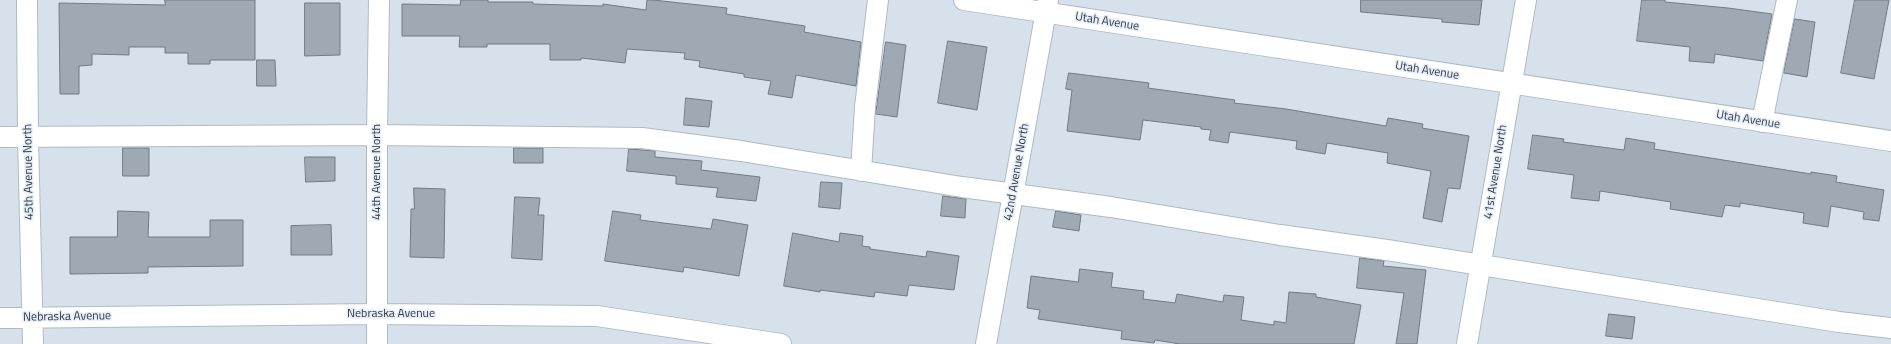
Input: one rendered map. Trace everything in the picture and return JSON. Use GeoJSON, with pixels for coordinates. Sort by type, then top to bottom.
{"type":"FeatureCollection","features":[{"type":"Feature","properties":{"kind":"street","name":"45th Avenue North"},"geometry":{"type":"LineString","coordinates":[[27,0],[28,137],[33,317],[32,344]]}},
{"type":"Feature","properties":{"kind":"street","name":"44th Avenue North"},"geometry":{"type":"LineString","coordinates":[[377,344],[377,134],[379,0]]}},
{"type":"Feature","properties":{"kind":"street"},"geometry":{"type":"LineString","coordinates":[[861,172],[865,107],[878,0]]}},
{"type":"Feature","properties":{"kind":"street","name":"Utah Avenue"},"geometry":{"type":"LineString","coordinates":[[964,0],[1047,6],[1510,84],[1891,141]]}},
{"type":"Feature","properties":{"kind":"street","name":"41st Avenue North"},"geometry":{"type":"LineString","coordinates":[[1466,344],[1510,84],[1526,0]]}},
{"type":"Feature","properties":{"kind":"street"},"geometry":{"type":"LineString","coordinates":[[1762,122],[1787,0]]}},
{"type":"Feature","properties":{"kind":"street","name":"42nd Avenue North"},"geometry":{"type":"LineString","coordinates":[[986,344],[1047,6]]}},
{"type":"Feature","properties":{"kind":"street"},"geometry":{"type":"LineString","coordinates":[[0,137],[377,134],[642,138],[741,151],[861,172],[1012,195],[1111,207],[1839,322],[1891,328]]}},
{"type":"Feature","properties":{"kind":"street","name":"Nebraska Avenue"},"geometry":{"type":"LineString","coordinates":[[0,318],[376,314],[597,316],[781,344]]}},
{"type":"Feature","properties":{"kind":"building"},"geometry":{"type":"Polygon","coordinates":[[[165,0],[255,0],[255,60],[210,60],[210,64],[188,64],[188,53],[165,53],[165,47],[129,47],[129,55],[92,54],[92,65],[79,66],[79,94],[60,94],[59,3],[165,5],[165,0]]]}},
{"type":"Feature","properties":{"kind":"building"},"geometry":{"type":"Polygon","coordinates":[[[461,0],[603,6],[603,4],[646,10],[647,0],[653,0],[727,8],[726,14],[805,26],[804,32],[861,42],[856,86],[796,75],[792,98],[768,94],[771,81],[744,77],[744,74],[699,67],[700,61],[684,59],[685,53],[627,49],[625,63],[581,58],[581,60],[550,60],[550,44],[487,44],[487,47],[459,47],[460,36],[402,36],[402,4],[460,5],[461,0]]]}},
{"type":"Feature","properties":{"kind":"building"},"geometry":{"type":"Polygon","coordinates":[[[1361,0],[1482,0],[1479,25],[1442,22],[1442,19],[1361,12],[1361,0]]]}},
{"type":"Feature","properties":{"kind":"building"},"geometry":{"type":"Polygon","coordinates":[[[1642,0],[1665,0],[1665,2],[1772,14],[1763,61],[1715,54],[1714,63],[1689,61],[1690,47],[1637,41],[1642,0]]]}},
{"type":"Feature","properties":{"kind":"building"},"geometry":{"type":"Polygon","coordinates":[[[1855,0],[1889,0],[1874,79],[1841,73],[1855,0]]]}},
{"type":"Feature","properties":{"kind":"building"},"geometry":{"type":"Polygon","coordinates":[[[305,3],[340,3],[340,55],[305,56],[305,3]]]}},
{"type":"Feature","properties":{"kind":"building"},"geometry":{"type":"Polygon","coordinates":[[[1795,19],[1815,22],[1807,77],[1784,73],[1795,19]]]}},
{"type":"Feature","properties":{"kind":"building"},"geometry":{"type":"Polygon","coordinates":[[[948,41],[987,47],[977,110],[938,103],[948,41]]]}},
{"type":"Feature","properties":{"kind":"building"},"geometry":{"type":"Polygon","coordinates":[[[886,42],[906,45],[897,117],[876,114],[886,42]]]}},
{"type":"Feature","properties":{"kind":"building"},"geometry":{"type":"Polygon","coordinates":[[[257,60],[275,60],[276,86],[257,86],[257,60]]]}},
{"type":"Feature","properties":{"kind":"building"},"geometry":{"type":"Polygon","coordinates":[[[1069,73],[1149,83],[1148,88],[1235,100],[1234,103],[1286,109],[1386,126],[1388,118],[1423,124],[1422,128],[1469,136],[1460,189],[1448,188],[1442,222],[1423,218],[1431,171],[1387,163],[1388,153],[1327,143],[1325,154],[1296,149],[1297,141],[1230,132],[1228,143],[1209,140],[1211,130],[1201,129],[1201,127],[1143,120],[1140,140],[1067,131],[1072,90],[1066,89],[1069,73]]]}},
{"type":"Feature","properties":{"kind":"building"},"geometry":{"type":"Polygon","coordinates":[[[686,98],[712,101],[709,127],[684,125],[686,98]]]}},
{"type":"Feature","properties":{"kind":"building"},"geometry":{"type":"Polygon","coordinates":[[[1533,135],[1564,139],[1563,142],[1624,150],[1626,138],[1655,143],[1654,149],[1811,174],[1811,172],[1837,176],[1836,182],[1884,190],[1879,221],[1863,219],[1864,212],[1831,206],[1828,227],[1803,223],[1804,213],[1740,203],[1740,207],[1725,205],[1722,217],[1670,209],[1671,202],[1600,191],[1599,201],[1571,198],[1574,175],[1528,169],[1533,135]]]}},
{"type":"Feature","properties":{"kind":"building"},"geometry":{"type":"Polygon","coordinates":[[[123,148],[149,148],[149,176],[123,176],[123,148]]]}},
{"type":"Feature","properties":{"kind":"building"},"geometry":{"type":"Polygon","coordinates":[[[514,148],[543,148],[543,163],[514,163],[514,148]]]}},
{"type":"Feature","properties":{"kind":"building"},"geometry":{"type":"Polygon","coordinates":[[[629,149],[655,151],[655,157],[702,161],[701,170],[760,177],[756,201],[716,197],[718,188],[676,184],[676,176],[627,171],[629,149]]]}},
{"type":"Feature","properties":{"kind":"building"},"geometry":{"type":"Polygon","coordinates":[[[305,157],[335,157],[335,181],[306,182],[305,157]]]}},
{"type":"Feature","properties":{"kind":"building"},"geometry":{"type":"Polygon","coordinates":[[[821,182],[842,183],[840,209],[819,207],[821,182]]]}},
{"type":"Feature","properties":{"kind":"building"},"geometry":{"type":"Polygon","coordinates":[[[414,188],[445,189],[444,258],[410,257],[411,209],[414,209],[414,188]]]}},
{"type":"Feature","properties":{"kind":"building"},"geometry":{"type":"Polygon","coordinates":[[[943,196],[966,199],[965,218],[941,216],[943,196]]]}},
{"type":"Feature","properties":{"kind":"building"},"geometry":{"type":"Polygon","coordinates":[[[515,197],[540,198],[538,215],[544,215],[542,260],[512,258],[515,197]]]}},
{"type":"Feature","properties":{"kind":"building"},"geometry":{"type":"Polygon","coordinates":[[[118,211],[149,212],[148,237],[210,237],[210,220],[243,220],[243,266],[148,267],[148,273],[70,274],[70,237],[117,237],[118,211]]]}},
{"type":"Feature","properties":{"kind":"building"},"geometry":{"type":"Polygon","coordinates":[[[613,211],[641,215],[640,220],[711,229],[713,219],[748,225],[739,276],[684,267],[683,272],[605,261],[613,211]]]}},
{"type":"Feature","properties":{"kind":"building"},"geometry":{"type":"Polygon","coordinates":[[[1056,211],[1081,215],[1079,231],[1053,227],[1056,211]]]}},
{"type":"Feature","properties":{"kind":"building"},"geometry":{"type":"Polygon","coordinates":[[[331,225],[332,255],[291,255],[291,226],[331,225]]]}},
{"type":"Feature","properties":{"kind":"building"},"geometry":{"type":"Polygon","coordinates":[[[793,233],[839,242],[840,233],[863,236],[862,246],[870,247],[870,249],[926,257],[927,251],[959,256],[954,290],[909,285],[907,296],[875,292],[874,297],[820,290],[820,292],[784,286],[793,233]]]}},
{"type":"Feature","properties":{"kind":"building"},"geometry":{"type":"Polygon","coordinates":[[[1360,258],[1384,261],[1383,266],[1426,270],[1417,344],[1396,344],[1404,293],[1357,288],[1360,258]]]}},
{"type":"Feature","properties":{"kind":"building"},"geometry":{"type":"Polygon","coordinates":[[[1080,269],[1113,273],[1111,287],[1144,291],[1143,299],[1175,303],[1177,294],[1223,302],[1224,295],[1244,297],[1241,320],[1274,325],[1274,321],[1286,323],[1289,292],[1316,294],[1316,297],[1361,305],[1354,344],[1180,344],[1155,340],[1154,343],[1121,339],[1122,331],[1038,319],[1040,310],[1027,308],[1031,276],[1078,282],[1080,269]]]}},
{"type":"Feature","properties":{"kind":"building"},"geometry":{"type":"Polygon","coordinates":[[[1609,314],[1635,317],[1632,339],[1606,336],[1609,314]]]}}]}
